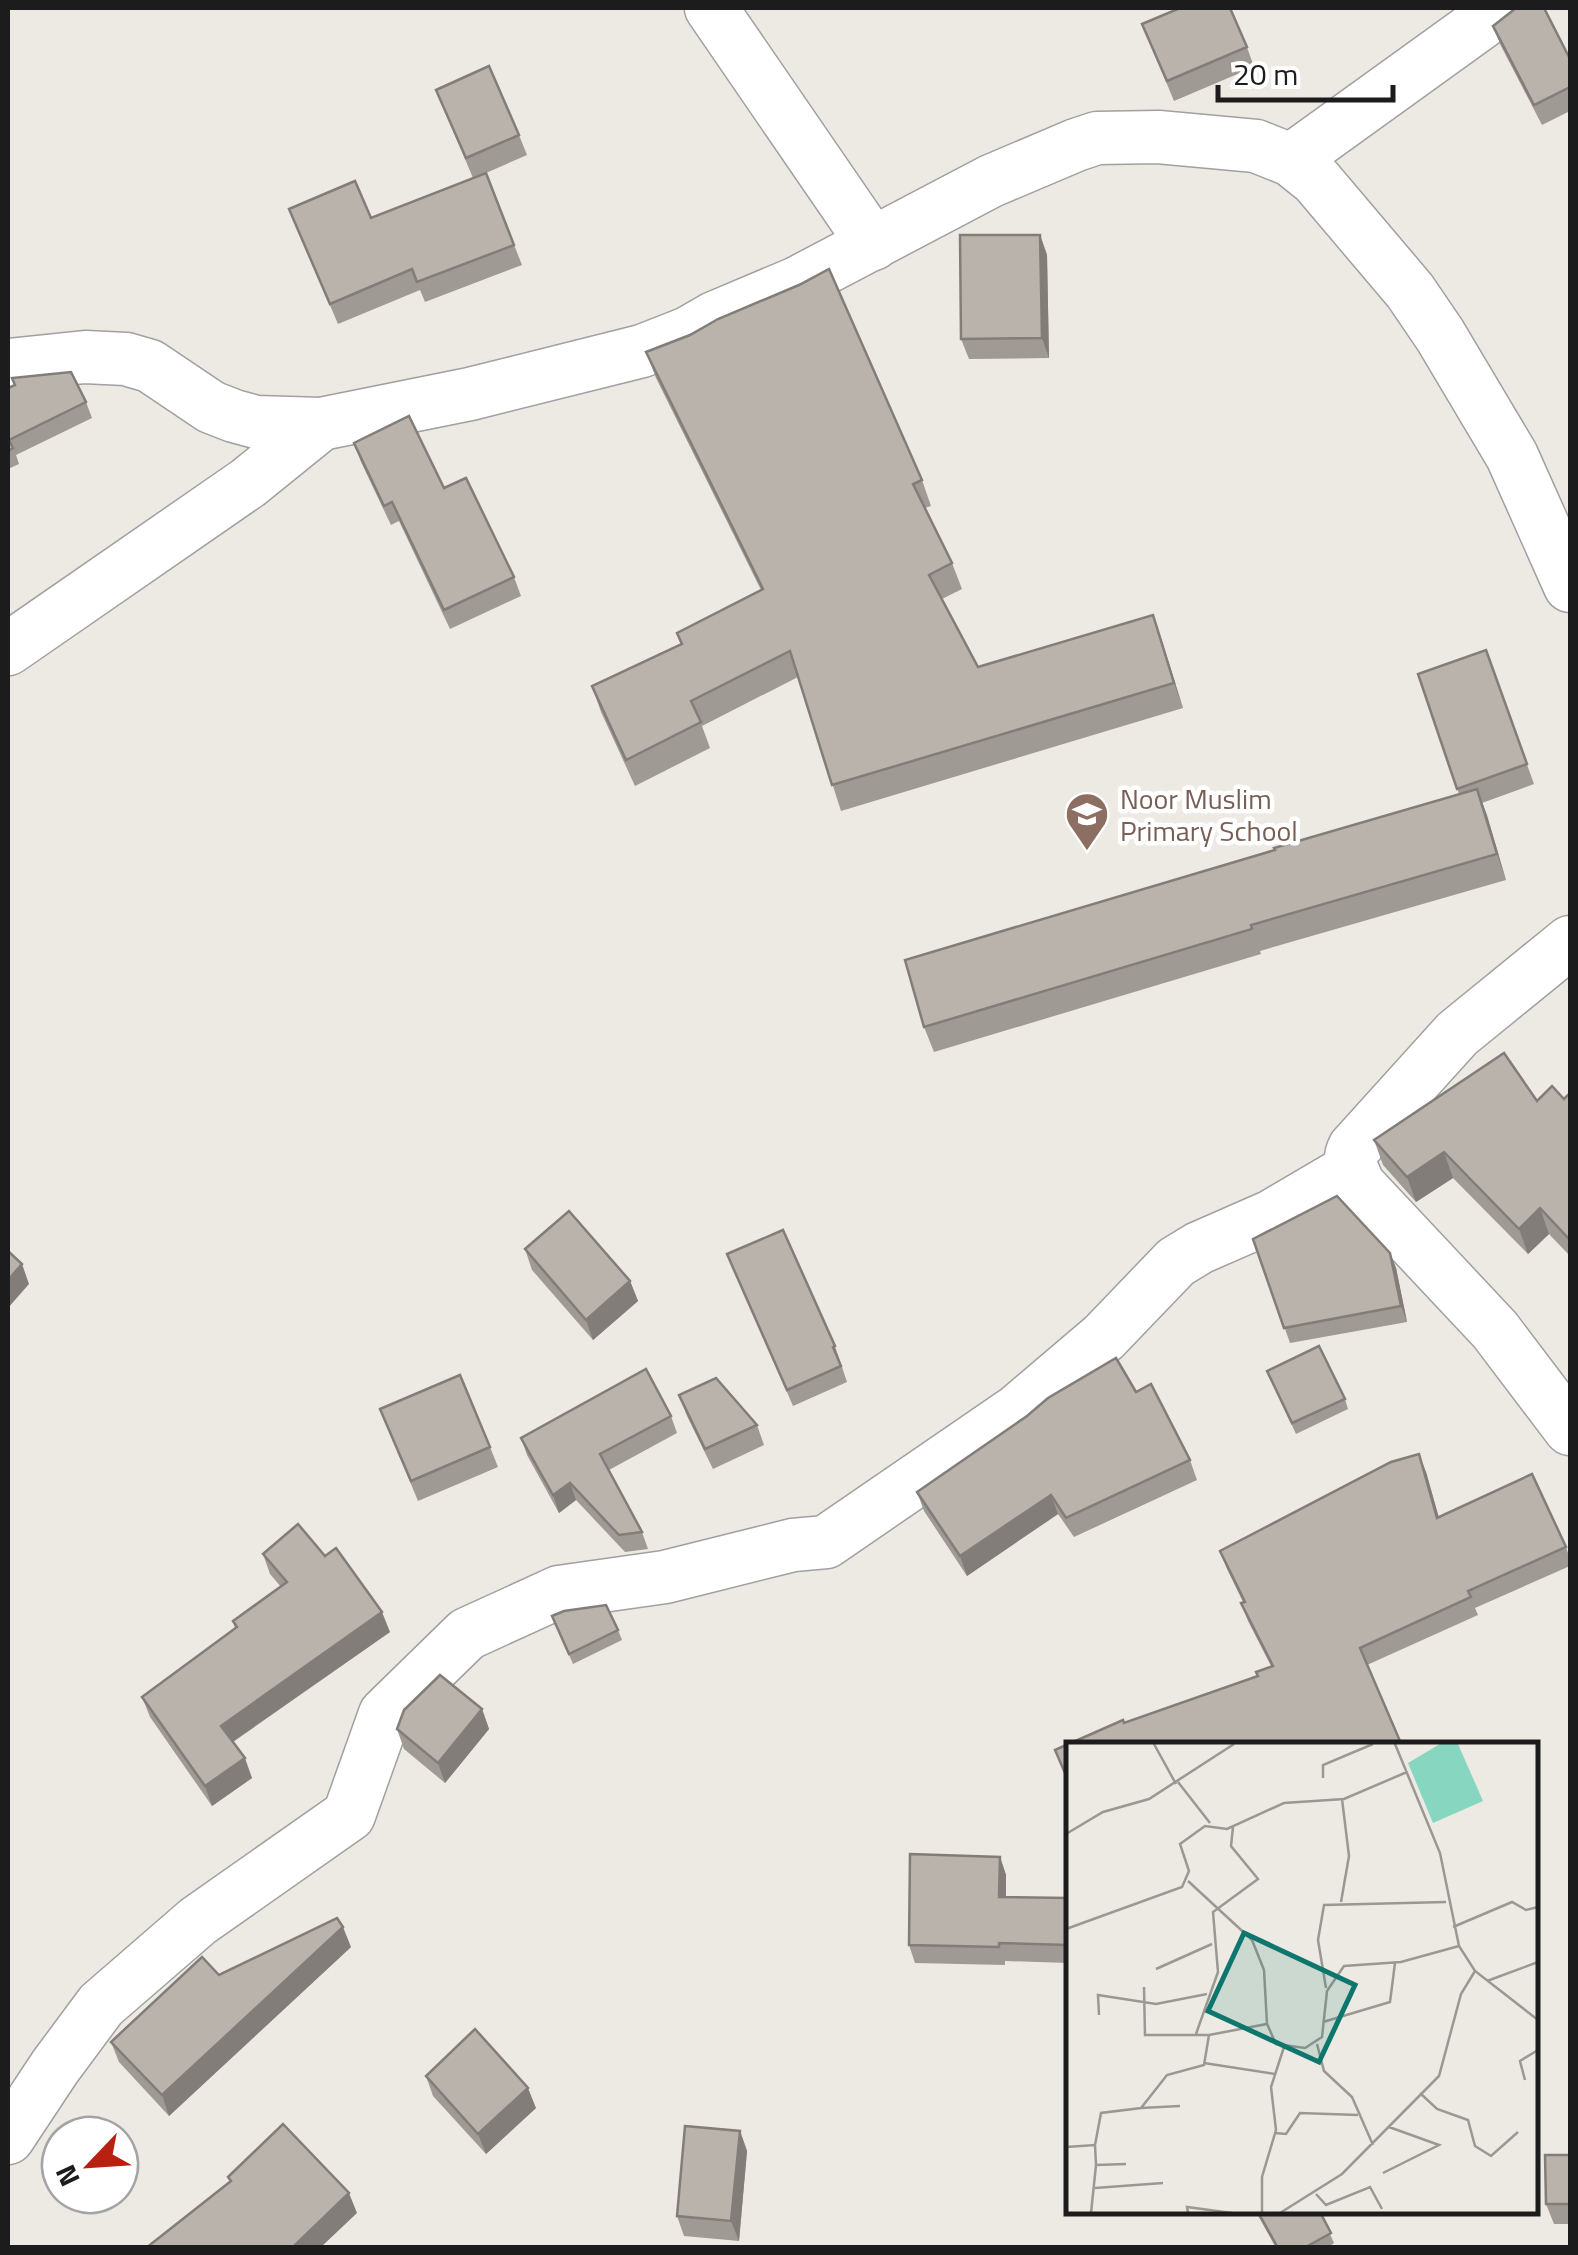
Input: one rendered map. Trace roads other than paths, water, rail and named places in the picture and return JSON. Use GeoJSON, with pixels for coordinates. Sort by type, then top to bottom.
{"type":"FeatureCollection","features":[{"type":"Feature","properties":{"kind":"street"},"geometry":{"type":"LineString","coordinates":[[711,8],[872,244]]}},
{"type":"Feature","properties":{"kind":"street"},"geometry":{"type":"LineString","coordinates":[[1291,160],[1502,8]]}},
{"type":"Feature","properties":{"kind":"street"},"geometry":{"type":"LineString","coordinates":[[8,366],[85,357],[126,359],[150,366],[211,408],[234,416],[256,422],[322,424],[470,394],[642,351],[688,334],[714,318],[796,283],[992,181],[1097,138],[1158,136],[1256,146],[1291,160],[1316,180],[1379,253],[1440,335],[1512,456],[1570,586]]}},
{"type":"Feature","properties":{"kind":"street"},"geometry":{"type":"LineString","coordinates":[[8,649],[248,483],[322,424]]}},
{"type":"Feature","properties":{"kind":"street"},"geometry":{"type":"LineString","coordinates":[[1570,942],[1457,1034],[1350,1156],[1359,1185],[1495,1330],[1570,1429]]}},
{"type":"Feature","properties":{"kind":"street"},"geometry":{"type":"LineString","coordinates":[[8,2138],[101,2004],[198,1921],[349,1815],[385,1714],[466,1634],[558,1592],[665,1577],[793,1546],[826,1542],[1018,1411],[1104,1337],[1176,1262],[1272,1216],[1352,1169]]}},
{"type":"Feature","properties":{"kind":"place","name":"Noor Muslim Primary School"},"geometry":{"type":"Point","coordinates":[1087,852]}}]}
